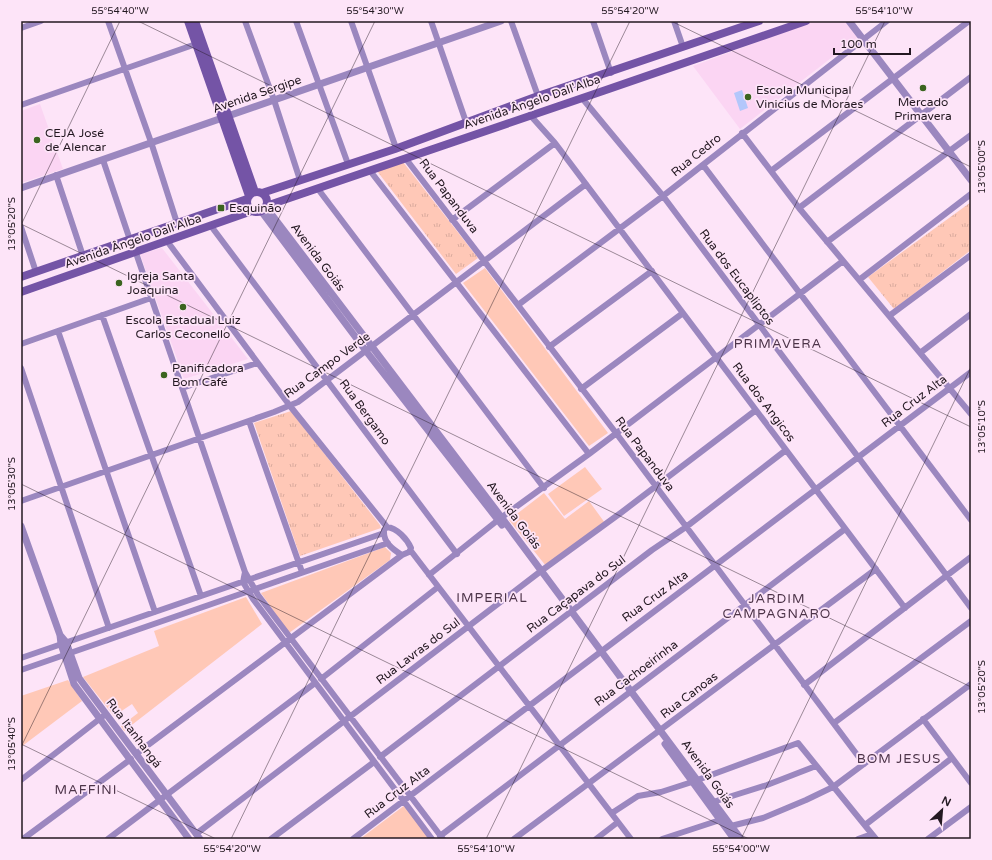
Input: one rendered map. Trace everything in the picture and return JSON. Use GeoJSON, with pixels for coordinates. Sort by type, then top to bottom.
{"type":"FeatureCollection","features":[{"type":"Feature","properties":{"kind":"main road"},"geometry":{"type":"LineString","coordinates":[[188,21],[253,195]]}},
{"type":"Feature","properties":{"kind":"main road"},"geometry":{"type":"LineString","coordinates":[[195,21],[225,117]]}},
{"type":"Feature","properties":{"kind":"main road","name":"Avenida Ângelo Dall'Alba"},"geometry":{"type":"LineString","coordinates":[[21,292],[136,253],[252,211],[371,172],[530,115],[806,21]]}},
{"type":"Feature","properties":{"kind":"main road","name":"Avenida Ângelo Dall'Alba"},"geometry":{"type":"LineString","coordinates":[[21,277],[130,240],[253,195],[374,156],[538,96],[611,73],[756,22]]}},
{"type":"Feature","properties":{"kind":"main road"},"geometry":{"type":"LineString","coordinates":[[629,66],[634,71],[635,76],[632,80]]}},
{"type":"Feature","properties":{"kind":"main road"},"geometry":{"type":"LineString","coordinates":[[579,83],[577,91],[582,98]]}},
{"type":"Feature","properties":{"kind":"main road"},"geometry":{"type":"LineString","coordinates":[[371,172],[368,164],[374,156]]}},
{"type":"Feature","properties":{"kind":"main road"},"geometry":{"type":"LineString","coordinates":[[253,195],[266,199],[264,208]]}},
{"type":"Feature","properties":{"kind":"main road"},"geometry":{"type":"LineString","coordinates":[[252,211],[247,205],[253,195]]}},
{"type":"Feature","properties":{"kind":"main road"},"geometry":{"type":"LineString","coordinates":[[130,240],[132,249],[136,253]]}},
{"type":"Feature","properties":{"kind":"street"},"geometry":{"type":"LineString","coordinates":[[21,28],[41,21]]}},
{"type":"Feature","properties":{"kind":"street"},"geometry":{"type":"LineString","coordinates":[[108,21],[151,142],[177,223]]}},
{"type":"Feature","properties":{"kind":"street"},"geometry":{"type":"LineString","coordinates":[[245,21],[274,100],[300,180]]}},
{"type":"Feature","properties":{"kind":"street"},"geometry":{"type":"LineString","coordinates":[[296,21],[348,164]]}},
{"type":"Feature","properties":{"kind":"street"},"geometry":{"type":"LineString","coordinates":[[351,21],[396,148]]}},
{"type":"Feature","properties":{"kind":"street"},"geometry":{"type":"LineString","coordinates":[[431,21],[466,122]]}},
{"type":"Feature","properties":{"kind":"street","name":"Avenida Sergipe"},"geometry":{"type":"LineString","coordinates":[[21,188],[501,21]]}},
{"type":"Feature","properties":{"kind":"street"},"geometry":{"type":"LineString","coordinates":[[511,21],[538,96]]}},
{"type":"Feature","properties":{"kind":"street"},"geometry":{"type":"LineString","coordinates":[[593,21],[611,73]]}},
{"type":"Feature","properties":{"kind":"street"},"geometry":{"type":"LineString","coordinates":[[674,21],[683,47]]}},
{"type":"Feature","properties":{"kind":"street"},"geometry":{"type":"LineString","coordinates":[[849,21],[971,180]]}},
{"type":"Feature","properties":{"kind":"street","name":"Rua Cedro"},"geometry":{"type":"LineString","coordinates":[[518,305],[663,196],[887,21]]}},
{"type":"Feature","properties":{"kind":"street"},"geometry":{"type":"LineString","coordinates":[[771,171],[969,21]]}},
{"type":"Feature","properties":{"kind":"street"},"geometry":{"type":"LineString","coordinates":[[21,105],[196,44]]}},
{"type":"Feature","properties":{"kind":"street"},"geometry":{"type":"LineString","coordinates":[[799,208],[971,77]]}},
{"type":"Feature","properties":{"kind":"street","name":"Rua dos Eucapliptos"},"geometry":{"type":"LineString","coordinates":[[582,98],[663,196],[971,608]]}},
{"type":"Feature","properties":{"kind":"street","name":"Rua dos Angicos"},"geometry":{"type":"LineString","coordinates":[[530,115],[555,143],[906,608]]}},
{"type":"Feature","properties":{"kind":"street"},"geometry":{"type":"LineString","coordinates":[[742,133],[799,208],[971,414]]}},
{"type":"Feature","properties":{"kind":"street"},"geometry":{"type":"LineString","coordinates":[[827,242],[971,135]]}},
{"type":"Feature","properties":{"kind":"street"},"geometry":{"type":"LineString","coordinates":[[452,220],[555,143]]}},
{"type":"Feature","properties":{"kind":"street","name":"Rua Papanduva"},"geometry":{"type":"LineString","coordinates":[[406,159],[616,433],[774,646],[864,764]]}},
{"type":"Feature","properties":{"kind":"street"},"geometry":{"type":"LineString","coordinates":[[103,160],[130,240]]}},
{"type":"Feature","properties":{"kind":"street"},"geometry":{"type":"LineString","coordinates":[[703,165],[971,520]]}},
{"type":"Feature","properties":{"kind":"street"},"geometry":{"type":"LineString","coordinates":[[371,172],[589,454]]}},
{"type":"Feature","properties":{"kind":"street"},"geometry":{"type":"LineString","coordinates":[[56,175],[83,256]]}},
{"type":"Feature","properties":{"kind":"street","name":"Rua Campo Verde"},"geometry":{"type":"LineString","coordinates":[[21,501],[290,406],[328,381],[586,184]]}},
{"type":"Feature","properties":{"kind":"street"},"geometry":{"type":"LineString","coordinates":[[318,189],[544,488]]}},
{"type":"Feature","properties":{"kind":"street"},"geometry":{"type":"LineString","coordinates":[[859,280],[971,194]]}},
{"type":"Feature","properties":{"kind":"street","name":"Avenida Goiás"},"geometry":{"type":"LineString","coordinates":[[264,208],[629,692],[695,781],[734,839]]}},
{"type":"Feature","properties":{"kind":"street","name":"Rua Bergamo"},"geometry":{"type":"LineString","coordinates":[[211,226],[457,554]]}},
{"type":"Feature","properties":{"kind":"street"},"geometry":{"type":"LineString","coordinates":[[21,227],[36,272]]}},
{"type":"Feature","properties":{"kind":"street"},"geometry":{"type":"LineString","coordinates":[[167,241],[385,530],[388,543],[393,549],[402,554]]}},
{"type":"Feature","properties":{"kind":"street"},"geometry":{"type":"LineString","coordinates":[[136,253],[245,572],[255,589],[256,597],[284,643],[432,839]]}},
{"type":"Feature","properties":{"kind":"street"},"geometry":{"type":"LineString","coordinates":[[889,316],[971,255]]}},
{"type":"Feature","properties":{"kind":"street"},"geometry":{"type":"LineString","coordinates":[[429,575],[500,519],[544,488],[715,356],[843,261]]}},
{"type":"Feature","properties":{"kind":"street"},"geometry":{"type":"LineString","coordinates":[[549,347],[652,271]]}},
{"type":"Feature","properties":{"kind":"street"},"geometry":{"type":"LineString","coordinates":[[21,344],[151,298]]}},
{"type":"Feature","properties":{"kind":"street"},"geometry":{"type":"LineString","coordinates":[[581,389],[682,313]]}},
{"type":"Feature","properties":{"kind":"street"},"geometry":{"type":"LineString","coordinates":[[920,353],[971,314]]}},
{"type":"Feature","properties":{"kind":"street"},"geometry":{"type":"LineString","coordinates":[[102,315],[202,596]]}},
{"type":"Feature","properties":{"kind":"street"},"geometry":{"type":"LineString","coordinates":[[58,331],[155,612]]}},
{"type":"Feature","properties":{"kind":"street"},"geometry":{"type":"LineString","coordinates":[[182,388],[257,362]]}},
{"type":"Feature","properties":{"kind":"street"},"geometry":{"type":"LineString","coordinates":[[21,368],[109,628]]}},
{"type":"Feature","properties":{"kind":"street","name":"Rua Cruz Alta"},"geometry":{"type":"LineString","coordinates":[[353,839],[971,372]]}},
{"type":"Feature","properties":{"kind":"street","name":"Rua Lavras do Sul"},"geometry":{"type":"LineString","coordinates":[[198,836],[349,717],[539,572],[756,410]]}},
{"type":"Feature","properties":{"kind":"street"},"geometry":{"type":"LineString","coordinates":[[249,421],[302,572]]}},
{"type":"Feature","properties":{"kind":"street","name":"Rua Caçapava do Sul"},"geometry":{"type":"LineString","coordinates":[[380,757],[786,450]]}},
{"type":"Feature","properties":{"kind":"street","name":"Rua Itanhangá"},"geometry":{"type":"LineString","coordinates":[[21,526],[64,643],[74,684],[103,715],[164,797],[198,836]]}},
{"type":"Feature","properties":{"kind":"street"},"geometry":{"type":"LineString","coordinates":[[21,658],[243,582],[394,528],[410,545],[410,551],[500,665],[529,706],[631,839]]}},
{"type":"Feature","properties":{"kind":"street","name":"Rua Cachoeirinha"},"geometry":{"type":"LineString","coordinates":[[441,837],[558,744],[845,529]]}},
{"type":"Feature","properties":{"kind":"street"},"geometry":{"type":"LineString","coordinates":[[21,670],[388,543]]}},
{"type":"Feature","properties":{"kind":"street"},"geometry":{"type":"LineString","coordinates":[[23,839],[402,554],[410,551]]}},
{"type":"Feature","properties":{"kind":"street"},"geometry":{"type":"LineString","coordinates":[[804,685],[971,557]]}},
{"type":"Feature","properties":{"kind":"street","name":"Rua Canoas"},"geometry":{"type":"LineString","coordinates":[[514,839],[876,569]]}},
{"type":"Feature","properties":{"kind":"street"},"geometry":{"type":"LineString","coordinates":[[245,572],[243,582],[248,591],[256,597],[291,638],[349,717],[441,837]]}},
{"type":"Feature","properties":{"kind":"street"},"geometry":{"type":"LineString","coordinates":[[321,678],[438,587]]}},
{"type":"Feature","properties":{"kind":"street"},"geometry":{"type":"LineString","coordinates":[[834,723],[971,620]]}},
{"type":"Feature","properties":{"kind":"street"},"geometry":{"type":"LineString","coordinates":[[108,839],[315,683]]}},
{"type":"Feature","properties":{"kind":"street"},"geometry":{"type":"LineString","coordinates":[[731,826],[763,818],[833,787],[969,685],[971,693]]}},
{"type":"Feature","properties":{"kind":"street"},"geometry":{"type":"LineString","coordinates":[[21,780],[103,715]]}},
{"type":"Feature","properties":{"kind":"street"},"geometry":{"type":"LineString","coordinates":[[923,719],[971,783]]}},
{"type":"Feature","properties":{"kind":"street"},"geometry":{"type":"LineString","coordinates":[[612,813],[638,796],[661,792],[695,781],[798,743],[874,836],[858,839]]}},
{"type":"Feature","properties":{"kind":"street"},"geometry":{"type":"LineString","coordinates":[[865,825],[952,758]]}},
{"type":"Feature","properties":{"kind":"street"},"geometry":{"type":"LineString","coordinates":[[271,839],[374,762]]}},
{"type":"Feature","properties":{"kind":"street"},"geometry":{"type":"LineString","coordinates":[[713,802],[767,785],[816,766]]}},
{"type":"Feature","properties":{"kind":"street","name":"Avenida Goiás"},"geometry":{"type":"LineString","coordinates":[[695,781],[741,839]]}},
{"type":"Feature","properties":{"kind":"street","name":"Rua Itanhangá"},"geometry":{"type":"LineString","coordinates":[[164,797],[188,838]]}},
{"type":"Feature","properties":{"kind":"street"},"geometry":{"type":"LineString","coordinates":[[928,839],[971,808]]}},
{"type":"Feature","properties":{"kind":"street"},"geometry":{"type":"LineString","coordinates":[[662,839],[720,820]]}},
{"type":"Feature","properties":{"kind":"street"},"geometry":{"type":"LineString","coordinates":[[596,839],[618,822]]}},
{"type":"Feature","properties":{"kind":"shaded area","name":"Escola Municipal Vinicius de Moraes"},"geometry":{"type":"Polygon","coordinates":[[[814,21],[847,21],[858,37],[740,129],[693,66],[814,21]]]}},
{"type":"Feature","properties":{"kind":"shaded area","name":"CEJA José de Alencar"},"geometry":{"type":"Polygon","coordinates":[[[40,104],[63,169],[21,183],[21,111],[40,104]]]}},
{"type":"Feature","properties":{"kind":"shaded area","name":"Escola Estadual Luiz Carlos Ceconello"},"geometry":{"type":"Polygon","coordinates":[[[162,248],[248,359],[184,379],[140,254],[162,248]]]}},
{"type":"Feature","properties":{"kind":"green space"},"geometry":{"type":"Polygon","coordinates":[[[403,162],[478,258],[456,274],[377,171],[403,162]]]}},
{"type":"Feature","properties":{"kind":"green space"},"geometry":{"type":"Polygon","coordinates":[[[971,202],[971,250],[894,309],[868,277],[971,202]]]}},
{"type":"Feature","properties":{"kind":"green space"},"geometry":{"type":"Polygon","coordinates":[[[485,268],[608,433],[589,446],[463,283],[485,268]]]}},
{"type":"Feature","properties":{"kind":"green space"},"geometry":{"type":"Polygon","coordinates":[[[291,411],[381,528],[300,556],[254,423],[291,411]]]}},
{"type":"Feature","properties":{"kind":"green space"},"geometry":{"type":"Polygon","coordinates":[[[585,467],[602,489],[564,516],[548,494],[585,467]]]}},
{"type":"Feature","properties":{"kind":"green space"},"geometry":{"type":"Polygon","coordinates":[[[544,493],[565,519],[589,501],[605,523],[546,566],[509,520],[544,493]]]}},
{"type":"Feature","properties":{"kind":"green space"},"geometry":{"type":"Polygon","coordinates":[[[385,547],[391,553],[390,560],[289,633],[261,593],[385,547]]]}},
{"type":"Feature","properties":{"kind":"green space"},"geometry":{"type":"Polygon","coordinates":[[[246,597],[262,624],[124,731],[121,726],[138,713],[132,704],[114,716],[83,677],[159,646],[154,631],[246,597]]]}},
{"type":"Feature","properties":{"kind":"green space"},"geometry":{"type":"Polygon","coordinates":[[[68,680],[82,701],[21,747],[21,696],[68,680]]]}},
{"type":"Feature","properties":{"kind":"green space"},"geometry":{"type":"Polygon","coordinates":[[[405,805],[430,839],[360,839],[405,805]]]}},
{"type":"Feature","properties":{"kind":"water"},"geometry":{"type":"Polygon","coordinates":[[[742,90],[748,108],[740,111],[734,93],[742,90]]]}},
{"type":"Feature","properties":{"kind":"place","name":"Mercado Primavera"},"geometry":{"type":"Point","coordinates":[923,88]}},
{"type":"Feature","properties":{"kind":"place","name":"Escola Municipal Vinicius de Moraes"},"geometry":{"type":"Point","coordinates":[748,97]}},
{"type":"Feature","properties":{"kind":"place","name":"CEJA José de Alencar"},"geometry":{"type":"Point","coordinates":[37,140]}},
{"type":"Feature","properties":{"kind":"place","name":"Esquinão"},"geometry":{"type":"Point","coordinates":[221,208]}},
{"type":"Feature","properties":{"kind":"place","name":"Igreja Santa Joaquina"},"geometry":{"type":"Point","coordinates":[119,283]}},
{"type":"Feature","properties":{"kind":"place","name":"Escola Estadual Luiz Carlos Ceconello"},"geometry":{"type":"Point","coordinates":[183,307]}},
{"type":"Feature","properties":{"kind":"place","name":"Panificadora Bom Café"},"geometry":{"type":"Point","coordinates":[164,375]}},
{"type":"Feature","properties":{"kind":"district","name":"PRIMAVERA"},"geometry":{"type":"Point","coordinates":[778,344]}},
{"type":"Feature","properties":{"kind":"district","name":"IMPERIAL"},"geometry":{"type":"Point","coordinates":[492,598]}},
{"type":"Feature","properties":{"kind":"district","name":"JARDIM CAMPAGNARO"},"geometry":{"type":"Point","coordinates":[777,606]}},
{"type":"Feature","properties":{"kind":"district","name":"BOM JESUS"},"geometry":{"type":"Point","coordinates":[899,759]}},
{"type":"Feature","properties":{"kind":"district","name":"MAFFINI"},"geometry":{"type":"Point","coordinates":[86,790]}}]}
